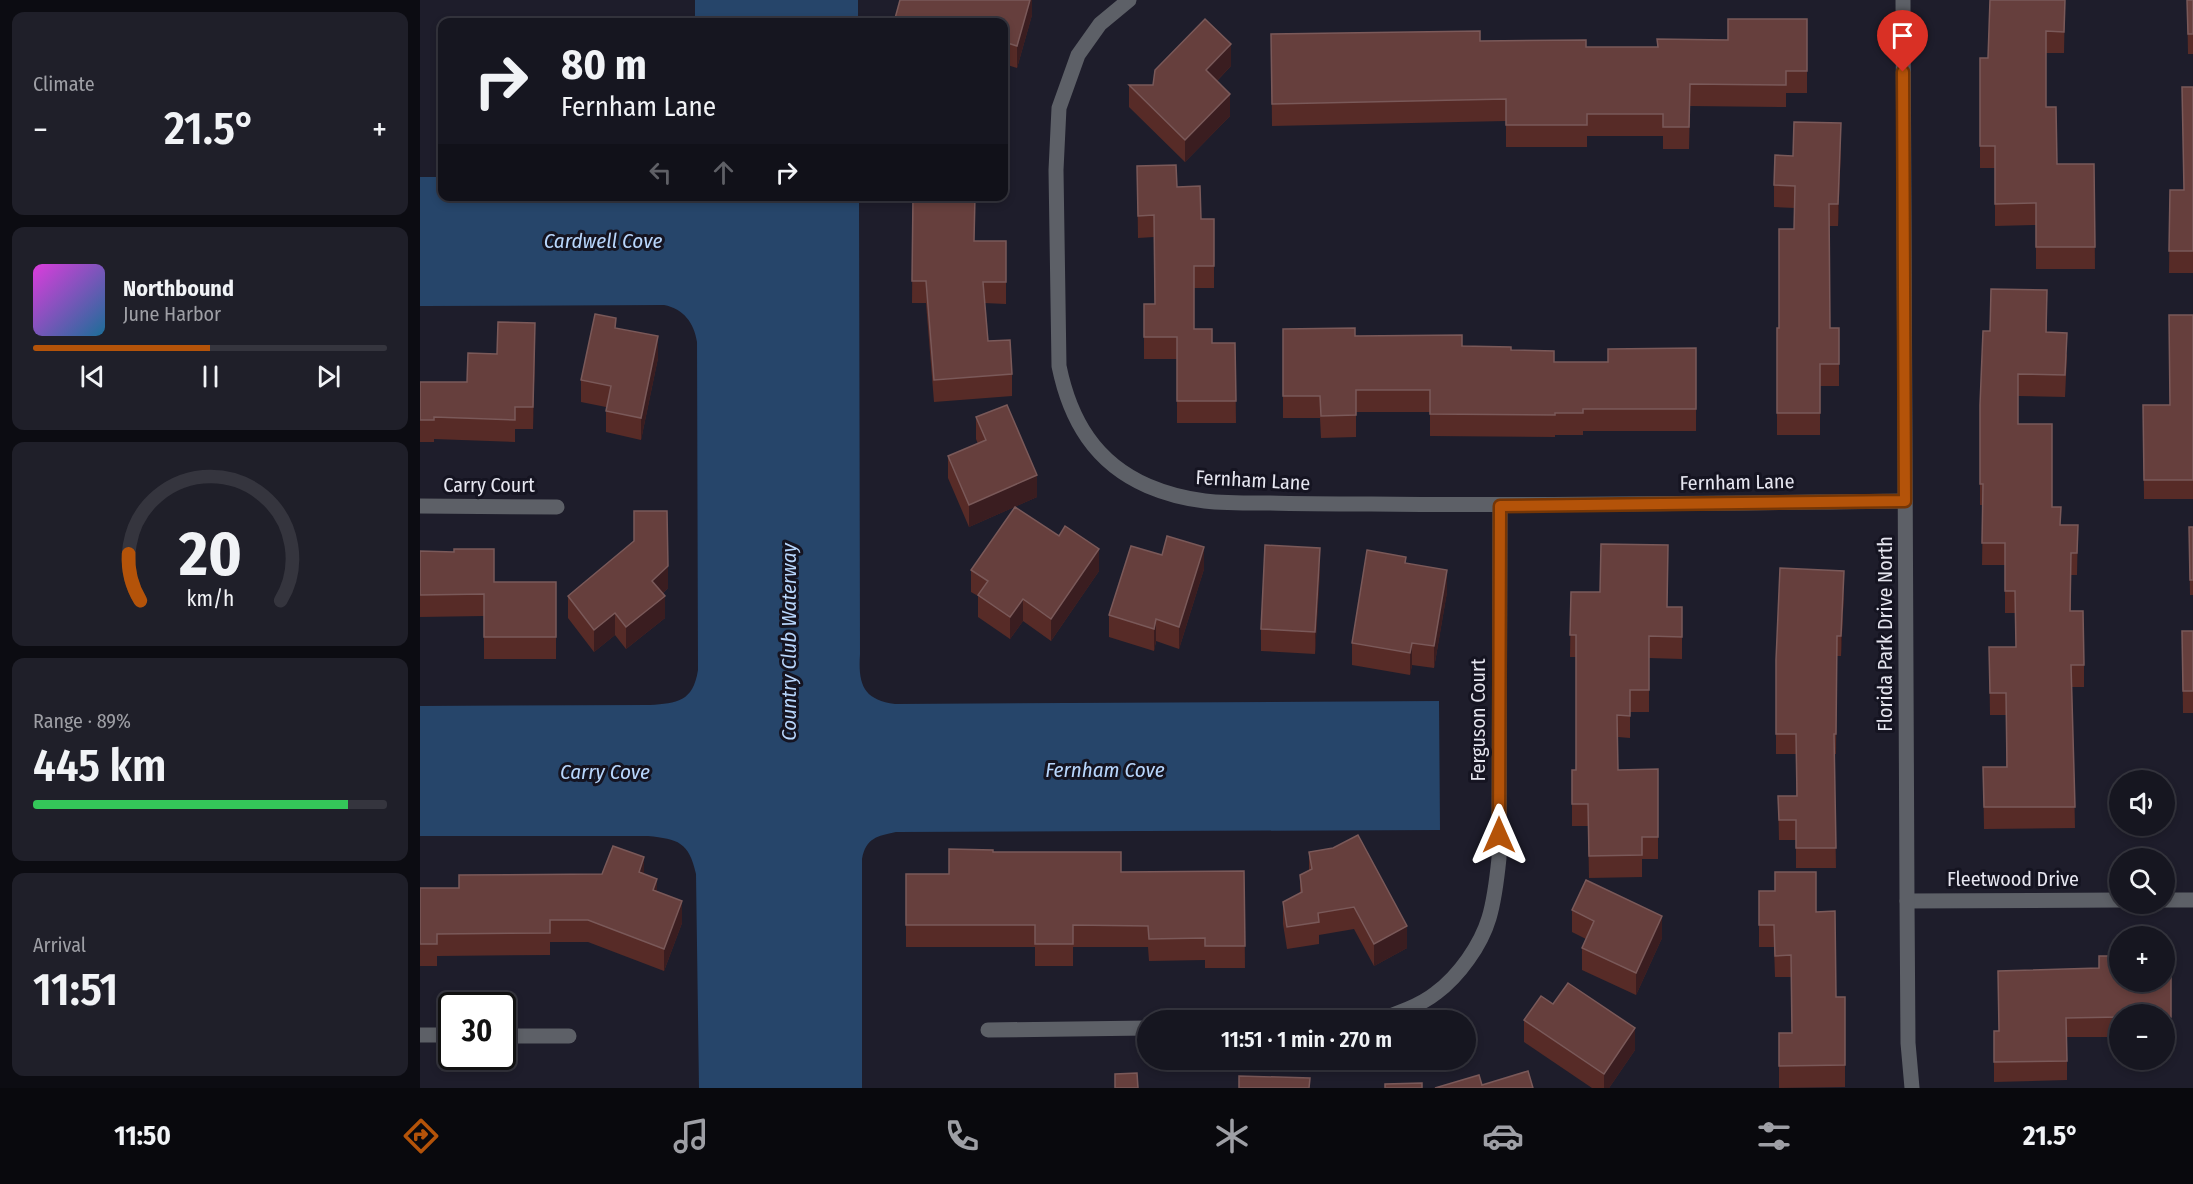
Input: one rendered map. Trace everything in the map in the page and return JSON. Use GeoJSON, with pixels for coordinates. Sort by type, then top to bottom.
{"type":"FeatureCollection","features":[{"type":"Feature","properties":{"kind":"street","name":"Fernham Lane"},"geometry":{"type":"LineString","coordinates":[[1129,0],[1100,24],[1078,55],[1059,108],[1056,170],[1059,366],[1064,393],[1074,418],[1089,441],[1128,477],[1148,487],[1202,502],[1500,506],[1905,501]]}},
{"type":"Feature","properties":{"kind":"street","name":"Florida Park Drive North"},"geometry":{"type":"LineString","coordinates":[[1903,0],[1908,1043],[1912,1088]]}},
{"type":"Feature","properties":{"kind":"street","name":"Carry Court"},"geometry":{"type":"LineString","coordinates":[[420,506],[557,507]]}},
{"type":"Feature","properties":{"kind":"street","name":"Ferguson Court"},"geometry":{"type":"LineString","coordinates":[[1405,1010],[1436,994],[1468,960],[1478,945],[1489,920],[1495,890],[1499,858],[1500,506]]}},
{"type":"Feature","properties":{"kind":"street","name":"Fleetwood Drive"},"geometry":{"type":"LineString","coordinates":[[1907,901],[2109,900]]}},
{"type":"Feature","properties":{"kind":"street"},"geometry":{"type":"LineString","coordinates":[[2175,900],[2193,900]]}},
{"type":"Feature","properties":{"kind":"street"},"geometry":{"type":"LineString","coordinates":[[988,1030],[1137,1028]]}},
{"type":"Feature","properties":{"kind":"street"},"geometry":{"type":"LineString","coordinates":[[420,1035],[438,1035]]}},
{"type":"Feature","properties":{"kind":"street"},"geometry":{"type":"LineString","coordinates":[[516,1036],[569,1036]]}},
{"type":"Feature","properties":{"kind":"water"},"geometry":{"type":"Polygon","coordinates":[[[695,0],[858,0],[858,18],[695,18],[695,0]]]}},
{"type":"Feature","properties":{"kind":"water"},"geometry":{"type":"Polygon","coordinates":[[[420,177],[438,177],[438,201],[859,201],[860,674],[869,694],[876,699],[895,704],[1439,701],[1440,830],[896,832],[878,837],[866,846],[862,859],[862,1088],[699,1088],[696,874],[690,855],[681,844],[648,836],[420,836],[420,706],[650,705],[682,699],[692,689],[698,670],[696,335],[691,323],[682,313],[664,305],[420,306],[420,177]]]}},
{"type":"Feature","properties":{"kind":"building"},"geometry":{"type":"Polygon","coordinates":[[[900,0],[1030,0],[1017,46],[1008,43],[1008,18],[895,18],[900,0]]]}},
{"type":"Feature","properties":{"kind":"building"},"geometry":{"type":"Polygon","coordinates":[[[1990,0],[2065,0],[2064,32],[2046,31],[2046,107],[2056,107],[2057,164],[2094,164],[2095,247],[2036,247],[2036,203],[1995,204],[1995,146],[1980,146],[1980,58],[1988,58],[1990,0]]]}},
{"type":"Feature","properties":{"kind":"building"},"geometry":{"type":"Polygon","coordinates":[[[2187,0],[2193,0],[2193,34],[2188,34],[2187,0]]]}},
{"type":"Feature","properties":{"kind":"building"},"geometry":{"type":"Polygon","coordinates":[[[1205,19],[1231,44],[1206,70],[1230,94],[1185,140],[1129,85],[1153,85],[1155,70],[1205,19]]]}},
{"type":"Feature","properties":{"kind":"building"},"geometry":{"type":"Polygon","coordinates":[[[1728,19],[1807,19],[1807,71],[1786,71],[1786,85],[1690,84],[1689,127],[1663,127],[1663,114],[1587,114],[1587,125],[1506,125],[1506,99],[1272,104],[1271,34],[1480,31],[1480,41],[1586,40],[1586,47],[1658,47],[1657,39],[1728,40],[1728,19]]]}},
{"type":"Feature","properties":{"kind":"building"},"geometry":{"type":"Polygon","coordinates":[[[2182,87],[2193,87],[2193,251],[2169,251],[2170,190],[2184,190],[2182,87]]]}},
{"type":"Feature","properties":{"kind":"building"},"geometry":{"type":"Polygon","coordinates":[[[1794,122],[1841,123],[1838,204],[1829,204],[1830,328],[1839,328],[1839,364],[1820,364],[1820,413],[1777,413],[1779,229],[1794,229],[1795,186],[1774,185],[1775,155],[1793,156],[1794,122]]]}},
{"type":"Feature","properties":{"kind":"building"},"geometry":{"type":"Polygon","coordinates":[[[1176,165],[1177,187],[1200,186],[1201,219],[1214,219],[1214,266],[1194,266],[1194,329],[1212,329],[1212,343],[1235,343],[1236,401],[1177,401],[1177,337],[1144,337],[1144,304],[1155,304],[1154,215],[1138,216],[1137,166],[1176,165]]]}},
{"type":"Feature","properties":{"kind":"building"},"geometry":{"type":"Polygon","coordinates":[[[913,201],[975,201],[974,241],[1006,241],[1006,282],[983,282],[988,341],[1010,340],[1012,374],[934,380],[926,281],[912,281],[913,201]]]}},
{"type":"Feature","properties":{"kind":"building"},"geometry":{"type":"Polygon","coordinates":[[[1991,289],[2047,290],[2046,332],[2067,333],[2065,375],[2018,374],[2018,424],[2052,424],[2052,507],[2061,507],[2060,525],[2078,525],[2077,553],[2071,553],[2070,611],[2083,611],[2084,665],[2071,665],[2075,807],[1984,807],[1983,767],[2007,767],[2006,693],[1990,693],[1989,647],[2016,647],[2015,591],[2005,591],[2005,543],[1982,543],[1983,484],[1980,484],[1980,405],[1983,331],[1990,331],[1991,289]]]}},
{"type":"Feature","properties":{"kind":"building"},"geometry":{"type":"Polygon","coordinates":[[[595,314],[616,318],[615,328],[658,336],[641,418],[606,411],[611,386],[581,380],[595,314]]]}},
{"type":"Feature","properties":{"kind":"building"},"geometry":{"type":"Polygon","coordinates":[[[2169,315],[2193,315],[2193,480],[2144,480],[2143,405],[2170,405],[2169,315]]]}},
{"type":"Feature","properties":{"kind":"building"},"geometry":{"type":"Polygon","coordinates":[[[498,322],[535,323],[533,407],[515,407],[515,420],[434,417],[434,420],[420,420],[420,382],[467,382],[468,353],[497,354],[498,322]]]}},
{"type":"Feature","properties":{"kind":"building"},"geometry":{"type":"Polygon","coordinates":[[[1355,328],[1355,336],[1462,335],[1462,346],[1554,351],[1554,362],[1608,362],[1608,349],[1696,348],[1696,409],[1583,409],[1583,413],[1555,413],[1555,415],[1430,414],[1430,390],[1356,390],[1356,415],[1321,416],[1320,396],[1283,396],[1283,329],[1355,328]]]}},
{"type":"Feature","properties":{"kind":"building"},"geometry":{"type":"Polygon","coordinates":[[[1007,405],[1037,475],[969,505],[948,456],[986,440],[976,417],[1007,405]]]}},
{"type":"Feature","properties":{"kind":"building"},"geometry":{"type":"Polygon","coordinates":[[[1015,507],[1059,536],[1065,526],[1099,549],[1051,619],[1023,599],[1010,617],[978,595],[988,581],[971,570],[1015,507]]]}},
{"type":"Feature","properties":{"kind":"building"},"geometry":{"type":"Polygon","coordinates":[[[634,511],[667,511],[668,566],[652,581],[665,596],[626,627],[615,613],[594,630],[568,596],[634,541],[634,511]]]}},
{"type":"Feature","properties":{"kind":"building"},"geometry":{"type":"Polygon","coordinates":[[[2189,527],[2193,527],[2193,580],[2190,580],[2189,527]]]}},
{"type":"Feature","properties":{"kind":"building"},"geometry":{"type":"Polygon","coordinates":[[[1167,536],[1204,547],[1179,627],[1156,619],[1154,629],[1109,615],[1131,546],[1162,555],[1167,536]]]}},
{"type":"Feature","properties":{"kind":"building"},"geometry":{"type":"Polygon","coordinates":[[[1601,544],[1668,545],[1667,607],[1682,607],[1682,637],[1649,636],[1649,690],[1630,690],[1630,716],[1617,715],[1618,770],[1658,769],[1658,837],[1642,837],[1642,855],[1589,856],[1588,804],[1572,804],[1572,770],[1576,770],[1576,635],[1570,635],[1571,592],[1600,592],[1601,544]]]}},
{"type":"Feature","properties":{"kind":"building"},"geometry":{"type":"Polygon","coordinates":[[[1265,545],[1320,548],[1315,632],[1261,629],[1265,545]]]}},
{"type":"Feature","properties":{"kind":"building"},"geometry":{"type":"Polygon","coordinates":[[[454,549],[494,549],[494,582],[556,582],[556,637],[484,637],[484,594],[420,595],[420,551],[454,552],[454,549]]]}},
{"type":"Feature","properties":{"kind":"building"},"geometry":{"type":"Polygon","coordinates":[[[1367,550],[1406,557],[1405,563],[1447,570],[1434,646],[1412,643],[1410,653],[1352,643],[1367,550]]]}},
{"type":"Feature","properties":{"kind":"building"},"geometry":{"type":"Polygon","coordinates":[[[1780,568],[1844,571],[1841,636],[1837,636],[1836,734],[1834,734],[1836,848],[1796,848],[1796,820],[1779,820],[1778,796],[1797,796],[1796,734],[1776,734],[1780,568]]]}},
{"type":"Feature","properties":{"kind":"building"},"geometry":{"type":"Polygon","coordinates":[[[2182,631],[2193,631],[2193,691],[2183,691],[2182,631]]]}},
{"type":"Feature","properties":{"kind":"building"},"geometry":{"type":"Polygon","coordinates":[[[1358,835],[1407,926],[1374,944],[1354,907],[1318,913],[1319,922],[1287,927],[1283,902],[1302,892],[1300,875],[1312,869],[1309,852],[1333,848],[1358,835]]]}},
{"type":"Feature","properties":{"kind":"building"},"geometry":{"type":"Polygon","coordinates":[[[613,846],[644,857],[639,872],[657,879],[653,890],[682,901],[664,949],[588,920],[550,920],[550,933],[437,934],[437,944],[420,944],[420,888],[459,888],[459,875],[602,874],[613,846]]]}},
{"type":"Feature","properties":{"kind":"building"},"geometry":{"type":"Polygon","coordinates":[[[949,849],[993,850],[993,852],[1121,852],[1121,872],[1244,871],[1245,946],[1205,946],[1205,938],[1149,939],[1148,926],[1073,925],[1073,944],[1035,944],[1035,925],[906,925],[906,874],[949,874],[949,849]]]}},
{"type":"Feature","properties":{"kind":"building"},"geometry":{"type":"Polygon","coordinates":[[[1775,872],[1816,872],[1816,912],[1835,911],[1836,997],[1845,997],[1845,1065],[1779,1066],[1779,1033],[1792,1033],[1791,955],[1775,956],[1774,925],[1759,925],[1759,891],[1775,891],[1775,872]]]}},
{"type":"Feature","properties":{"kind":"building"},"geometry":{"type":"Polygon","coordinates":[[[1586,880],[1662,916],[1636,973],[1582,948],[1594,921],[1572,910],[1586,880]]]}},
{"type":"Feature","properties":{"kind":"building"},"geometry":{"type":"Polygon","coordinates":[[[2099,956],[2109,956],[2109,992],[2171,992],[2171,1004],[2109,1004],[2109,1017],[2066,1018],[2067,1061],[1994,1062],[1994,1031],[1999,1031],[1998,971],[2099,968],[2099,956]]]}},
{"type":"Feature","properties":{"kind":"building"},"geometry":{"type":"Polygon","coordinates":[[[1568,983],[1635,1028],[1604,1074],[1524,1020],[1541,996],[1553,1004],[1568,983]]]}},
{"type":"Feature","properties":{"kind":"building"},"geometry":{"type":"Polygon","coordinates":[[[1528,1071],[1533,1088],[1435,1088],[1479,1075],[1482,1085],[1528,1071]]]}},
{"type":"Feature","properties":{"kind":"building"},"geometry":{"type":"Polygon","coordinates":[[[1137,1073],[1138,1088],[1115,1088],[1115,1074],[1137,1073]]]}},
{"type":"Feature","properties":{"kind":"building"},"geometry":{"type":"Polygon","coordinates":[[[1239,1076],[1310,1078],[1309,1088],[1239,1088],[1239,1076]]]}},
{"type":"Feature","properties":{"kind":"building"},"geometry":{"type":"Polygon","coordinates":[[[1422,1083],[1422,1088],[1385,1088],[1385,1084],[1422,1083]]]}},
{"type":"Feature","properties":{"kind":"route"},"geometry":{"type":"LineString","coordinates":[[1499,835],[1500,506],[1905,501],[1903,72]]}},
{"type":"Feature","properties":{"kind":"water label","name":"Cardwell Cove"},"geometry":{"type":"Point","coordinates":[603,241]}},
{"type":"Feature","properties":{"kind":"water label","name":"Country Club Waterway"},"geometry":{"type":"Point","coordinates":[789,642]}},
{"type":"Feature","properties":{"kind":"water label","name":"Fernham Cove"},"geometry":{"type":"Point","coordinates":[1105,770]}},
{"type":"Feature","properties":{"kind":"water label","name":"Carry Cove"},"geometry":{"type":"Point","coordinates":[605,772]}}]}
